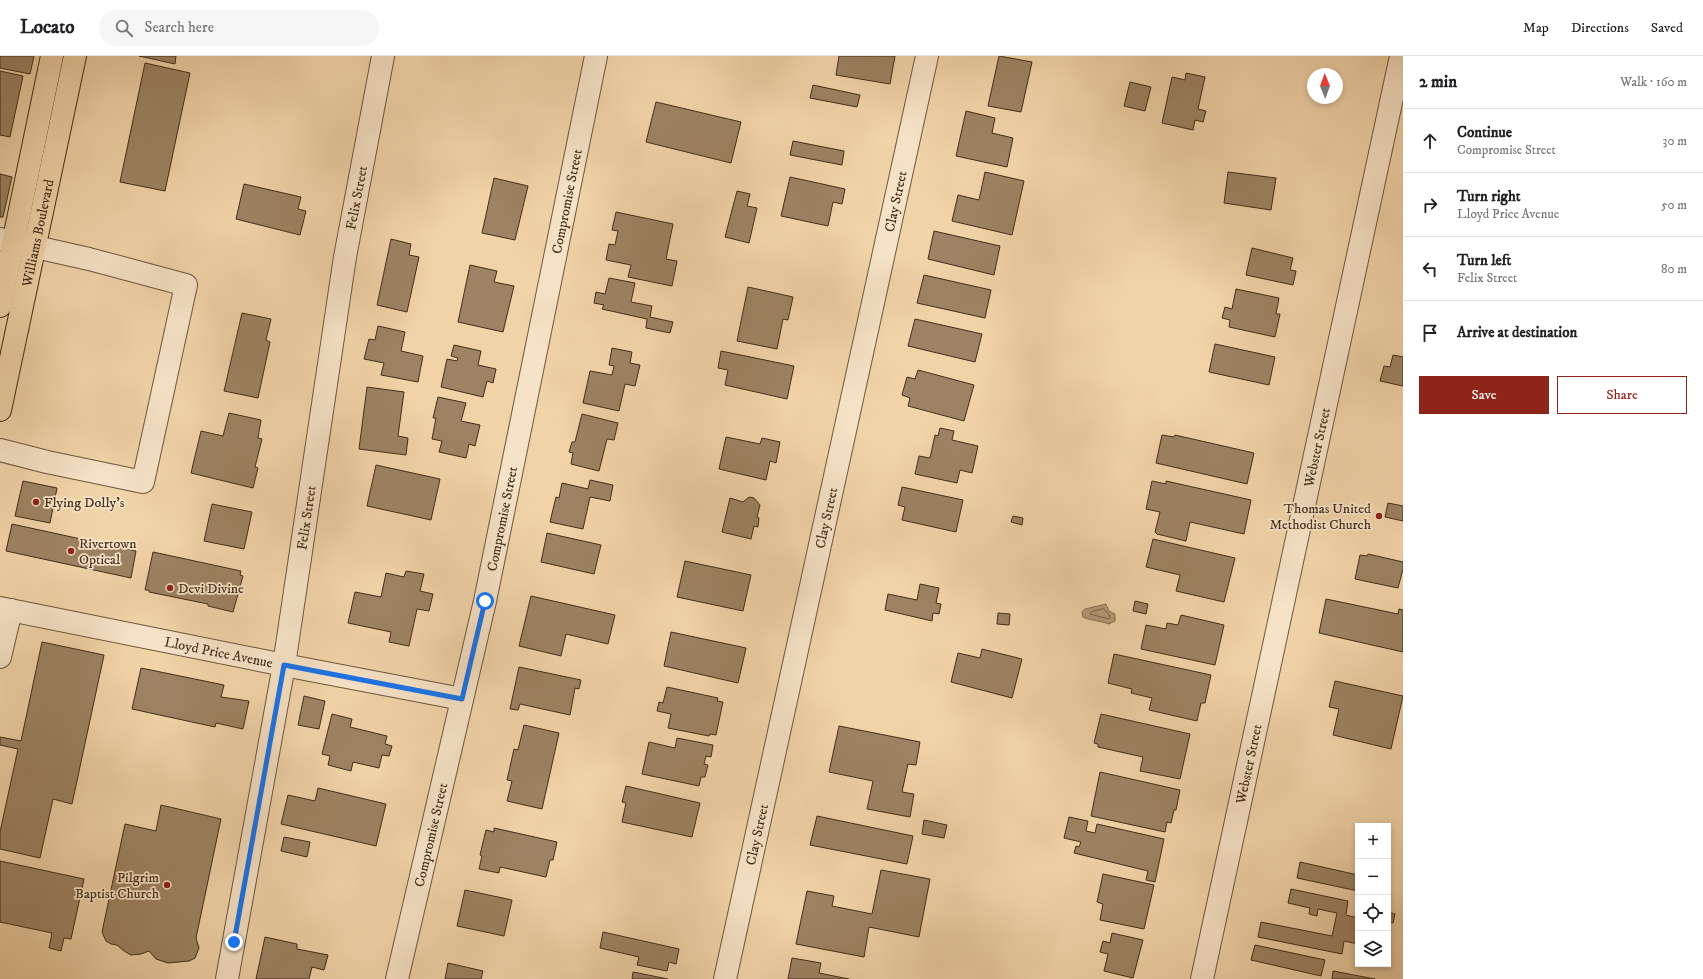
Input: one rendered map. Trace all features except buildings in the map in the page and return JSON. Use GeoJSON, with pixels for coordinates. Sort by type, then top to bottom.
{"type":"FeatureCollection","features":[{"type":"Feature","properties":{"kind":"main road","name":"Williams Boulevard"},"geometry":{"type":"LineString","coordinates":[[0,410],[16,243],[52,56]]}},
{"type":"Feature","properties":{"kind":"main road","name":"Williams Boulevard"},"geometry":{"type":"LineString","coordinates":[[0,306],[16,243],[74,56]]}},
{"type":"Feature","properties":{"kind":"street","name":"Felix Street"},"geometry":{"type":"LineString","coordinates":[[227,979],[284,665],[345,257],[383,56]]}},
{"type":"Feature","properties":{"kind":"street","name":"Compromise Street"},"geometry":{"type":"LineString","coordinates":[[397,979],[485,601],[596,56]]}},
{"type":"Feature","properties":{"kind":"street","name":"Clay Street"},"geometry":{"type":"LineString","coordinates":[[725,979],[927,56]]}},
{"type":"Feature","properties":{"kind":"street","name":"Webster Street"},"geometry":{"type":"LineString","coordinates":[[1202,979],[1401,56]]}},
{"type":"Feature","properties":{"kind":"street"},"geometry":{"type":"LineString","coordinates":[[0,450],[47,462],[143,482],[186,285],[16,243]]}},
{"type":"Feature","properties":{"kind":"street"},"geometry":{"type":"LineString","coordinates":[[0,657],[5,609]]}},
{"type":"Feature","properties":{"kind":"street","name":"Lloyd Price Avenue"},"geometry":{"type":"LineString","coordinates":[[5,609],[462,699]]}},
{"type":"Feature","properties":{"kind":"water"},"geometry":{"type":"Polygon","coordinates":[[[1106,604],[1109,611],[1115,614],[1115,621],[1109,624],[1083,617],[1082,612],[1085,609],[1106,604]]]}},
{"type":"Feature","properties":{"kind":"place","name":"Flying Dolly's"},"geometry":{"type":"Point","coordinates":[36,502]}},
{"type":"Feature","properties":{"kind":"place","name":"Thomas United Methodist Church"},"geometry":{"type":"Point","coordinates":[1379,516]}},
{"type":"Feature","properties":{"kind":"place","name":"Rivertown Optical"},"geometry":{"type":"Point","coordinates":[71,551]}},
{"type":"Feature","properties":{"kind":"place","name":"Devi Divine"},"geometry":{"type":"Point","coordinates":[170,588]}},
{"type":"Feature","properties":{"kind":"place","name":"Pilgrim Baptist Church"},"geometry":{"type":"Point","coordinates":[167,885]}},
{"type":"Feature","properties":{"kind":"route"},"geometry":{"type":"LineString","coordinates":[[234,942],[284,665],[462,699],[485,601]]}}]}
